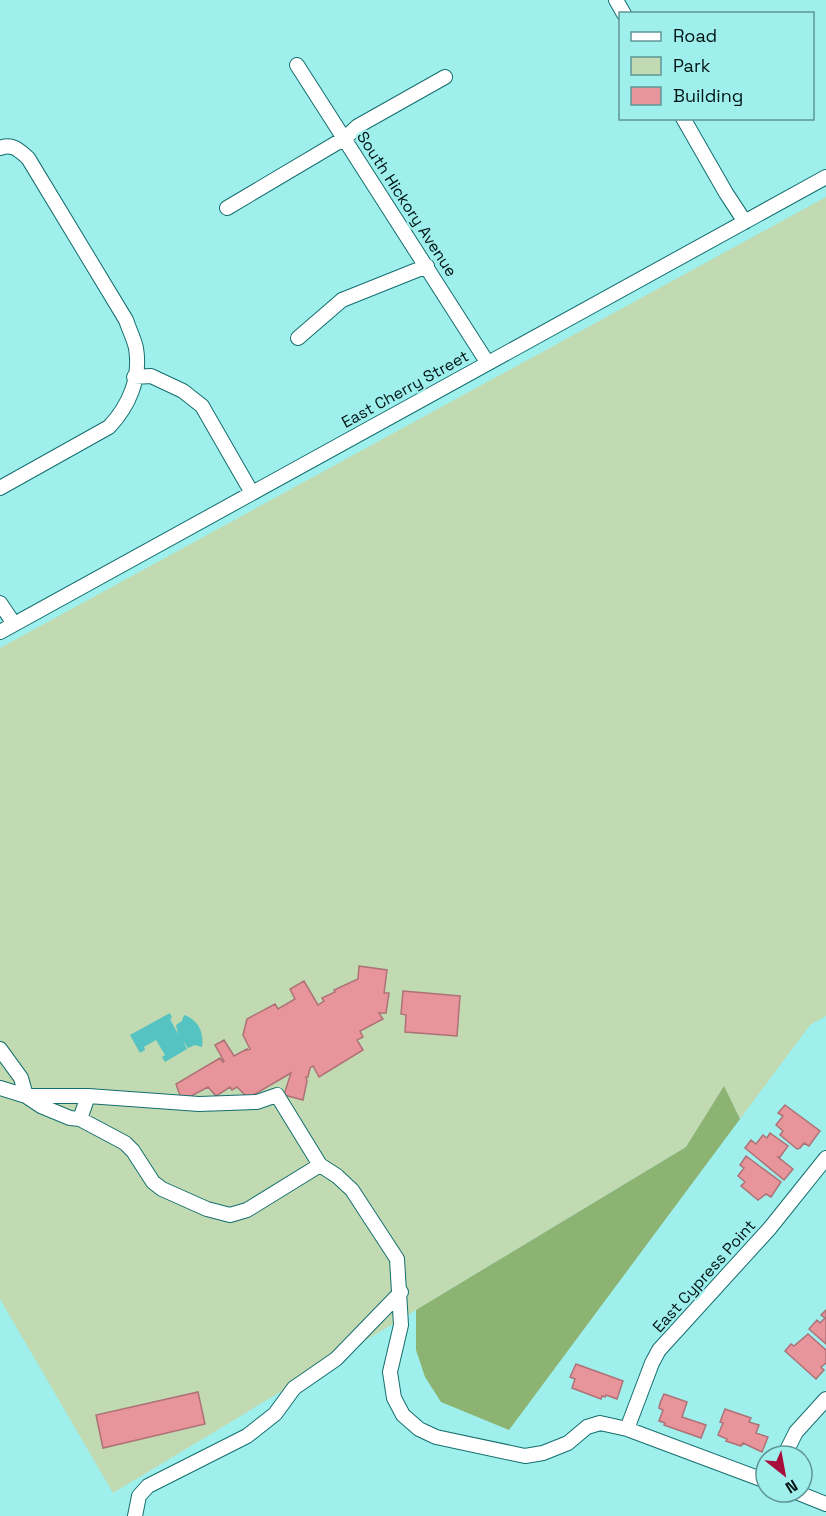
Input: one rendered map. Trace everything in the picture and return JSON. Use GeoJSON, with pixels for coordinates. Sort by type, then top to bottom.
{"type":"FeatureCollection","features":[{"type":"Feature","properties":{"kind":"street"},"geometry":{"type":"LineString","coordinates":[[620,7],[634,0]]}},
{"type":"Feature","properties":{"kind":"street","name":"South Hickory Avenue"},"geometry":{"type":"LineString","coordinates":[[297,65],[487,362]]}},
{"type":"Feature","properties":{"kind":"street"},"geometry":{"type":"LineString","coordinates":[[227,208],[345,138],[358,126],[445,77]]}},
{"type":"Feature","properties":{"kind":"street"},"geometry":{"type":"LineString","coordinates":[[684,120],[745,222]]}},
{"type":"Feature","properties":{"kind":"street"},"geometry":{"type":"LineString","coordinates":[[0,148],[3,146],[17,148],[28,158],[126,320],[136,347],[131,397],[109,427],[0,488]]}},
{"type":"Feature","properties":{"kind":"street","name":"East Cherry Street"},"geometry":{"type":"LineString","coordinates":[[0,632],[826,177]]}},
{"type":"Feature","properties":{"kind":"street"},"geometry":{"type":"LineString","coordinates":[[298,338],[342,300],[427,266]]}},
{"type":"Feature","properties":{"kind":"street"},"geometry":{"type":"LineString","coordinates":[[134,377],[151,376],[183,391],[202,406],[252,493]]}},
{"type":"Feature","properties":{"kind":"street"},"geometry":{"type":"LineString","coordinates":[[0,603],[14,624]]}},
{"type":"Feature","properties":{"kind":"street"},"geometry":{"type":"LineString","coordinates":[[0,1049],[21,1078],[26,1096]]}},
{"type":"Feature","properties":{"kind":"street"},"geometry":{"type":"LineString","coordinates":[[0,1088],[26,1096],[41,1106],[70,1118],[80,1119],[125,1143],[134,1150],[153,1182],[162,1189],[207,1209],[230,1215],[247,1210],[320,1165]]}},
{"type":"Feature","properties":{"kind":"street"},"geometry":{"type":"LineString","coordinates":[[26,1096],[87,1096],[200,1104],[257,1102],[277,1095],[320,1165],[352,1190],[397,1259],[401,1325],[390,1372],[393,1398],[403,1415],[419,1429],[436,1437],[525,1456],[543,1453],[568,1443],[587,1427],[600,1423],[627,1429],[754,1477]]}},
{"type":"Feature","properties":{"kind":"street"},"geometry":{"type":"LineString","coordinates":[[80,1119],[87,1096]]}},
{"type":"Feature","properties":{"kind":"street","name":"East Cypress Point"},"geometry":{"type":"LineString","coordinates":[[627,1429],[659,1350],[770,1228],[826,1158]]}},
{"type":"Feature","properties":{"kind":"street"},"geometry":{"type":"LineString","coordinates":[[135,1516],[139,1496],[148,1486],[247,1436],[275,1414],[294,1388],[336,1359],[400,1292]]}},
{"type":"Feature","properties":{"kind":"street"},"geometry":{"type":"LineString","coordinates":[[790,1444],[796,1432],[826,1400]]}},
{"type":"Feature","properties":{"kind":"green space"},"geometry":{"type":"Polygon","coordinates":[[[826,197],[826,1016],[810,1025],[740,1119],[724,1087],[686,1147],[113,1493],[0,1299],[0,648],[826,197]]]}},
{"type":"Feature","properties":{"kind":"green space"},"geometry":{"type":"Polygon","coordinates":[[[724,1086],[740,1119],[509,1430],[441,1402],[425,1377],[416,1350],[416,1310],[686,1147],[724,1086]]]}},
{"type":"Feature","properties":{"kind":"water"},"geometry":{"type":"Polygon","coordinates":[[[170,1013],[172,1018],[170,1019],[178,1034],[176,1025],[182,1021],[184,1015],[197,1024],[201,1032],[202,1047],[195,1045],[188,1048],[183,1041],[187,1049],[165,1062],[162,1057],[165,1055],[156,1040],[144,1047],[145,1050],[140,1053],[130,1035],[170,1013]]]}},
{"type":"Feature","properties":{"kind":"building"},"geometry":{"type":"Polygon","coordinates":[[[359,966],[387,970],[384,993],[389,993],[386,1013],[379,1013],[383,1019],[360,1031],[363,1037],[357,1040],[363,1050],[319,1077],[313,1066],[310,1068],[308,1077],[306,1077],[303,1100],[284,1095],[291,1073],[248,1098],[237,1087],[232,1090],[230,1087],[216,1096],[208,1087],[182,1101],[176,1084],[220,1058],[224,1061],[215,1045],[224,1040],[234,1056],[250,1049],[243,1035],[247,1019],[275,1004],[278,1009],[295,999],[290,989],[304,981],[318,1005],[324,1001],[322,998],[335,992],[334,990],[358,979],[359,966]]]}},
{"type":"Feature","properties":{"kind":"building"},"geometry":{"type":"Polygon","coordinates":[[[403,991],[460,996],[457,1036],[405,1032],[406,1015],[401,1014],[403,991]]]}},
{"type":"Feature","properties":{"kind":"building"},"geometry":{"type":"Polygon","coordinates":[[[785,1105],[820,1131],[809,1146],[804,1143],[797,1149],[780,1135],[783,1131],[776,1125],[783,1116],[778,1113],[785,1105]]]}},
{"type":"Feature","properties":{"kind":"building"},"geometry":{"type":"Polygon","coordinates":[[[770,1133],[788,1146],[778,1157],[793,1169],[784,1180],[745,1148],[751,1140],[756,1144],[763,1135],[767,1138],[770,1133]]]}},
{"type":"Feature","properties":{"kind":"building"},"geometry":{"type":"Polygon","coordinates":[[[746,1156],[781,1182],[771,1197],[766,1194],[758,1200],[741,1186],[745,1182],[738,1176],[744,1168],[740,1165],[746,1156]]]}},
{"type":"Feature","properties":{"kind":"building"},"geometry":{"type":"Polygon","coordinates":[[[826,1310],[826,1344],[809,1329],[817,1320],[820,1323],[825,1318],[821,1315],[826,1310]]]}},
{"type":"Feature","properties":{"kind":"building"},"geometry":{"type":"Polygon","coordinates":[[[808,1334],[826,1350],[826,1363],[821,1367],[824,1370],[816,1379],[785,1351],[791,1344],[794,1346],[808,1334]]]}},
{"type":"Feature","properties":{"kind":"building"},"geometry":{"type":"Polygon","coordinates":[[[576,1364],[623,1381],[617,1399],[606,1395],[601,1399],[572,1388],[575,1379],[570,1377],[576,1364]]]}},
{"type":"Feature","properties":{"kind":"building"},"geometry":{"type":"Polygon","coordinates":[[[198,1392],[205,1424],[103,1448],[96,1415],[198,1392]]]}},
{"type":"Feature","properties":{"kind":"building"},"geometry":{"type":"Polygon","coordinates":[[[664,1394],[687,1402],[682,1417],[706,1425],[701,1438],[664,1425],[665,1423],[659,1421],[663,1410],[659,1408],[664,1394]]]}},
{"type":"Feature","properties":{"kind":"building"},"geometry":{"type":"Polygon","coordinates":[[[725,1409],[751,1418],[749,1422],[759,1425],[756,1433],[768,1437],[765,1444],[754,1444],[754,1448],[743,1443],[741,1446],[726,1441],[727,1439],[718,1435],[723,1423],[720,1422],[725,1409]]]}}]}
